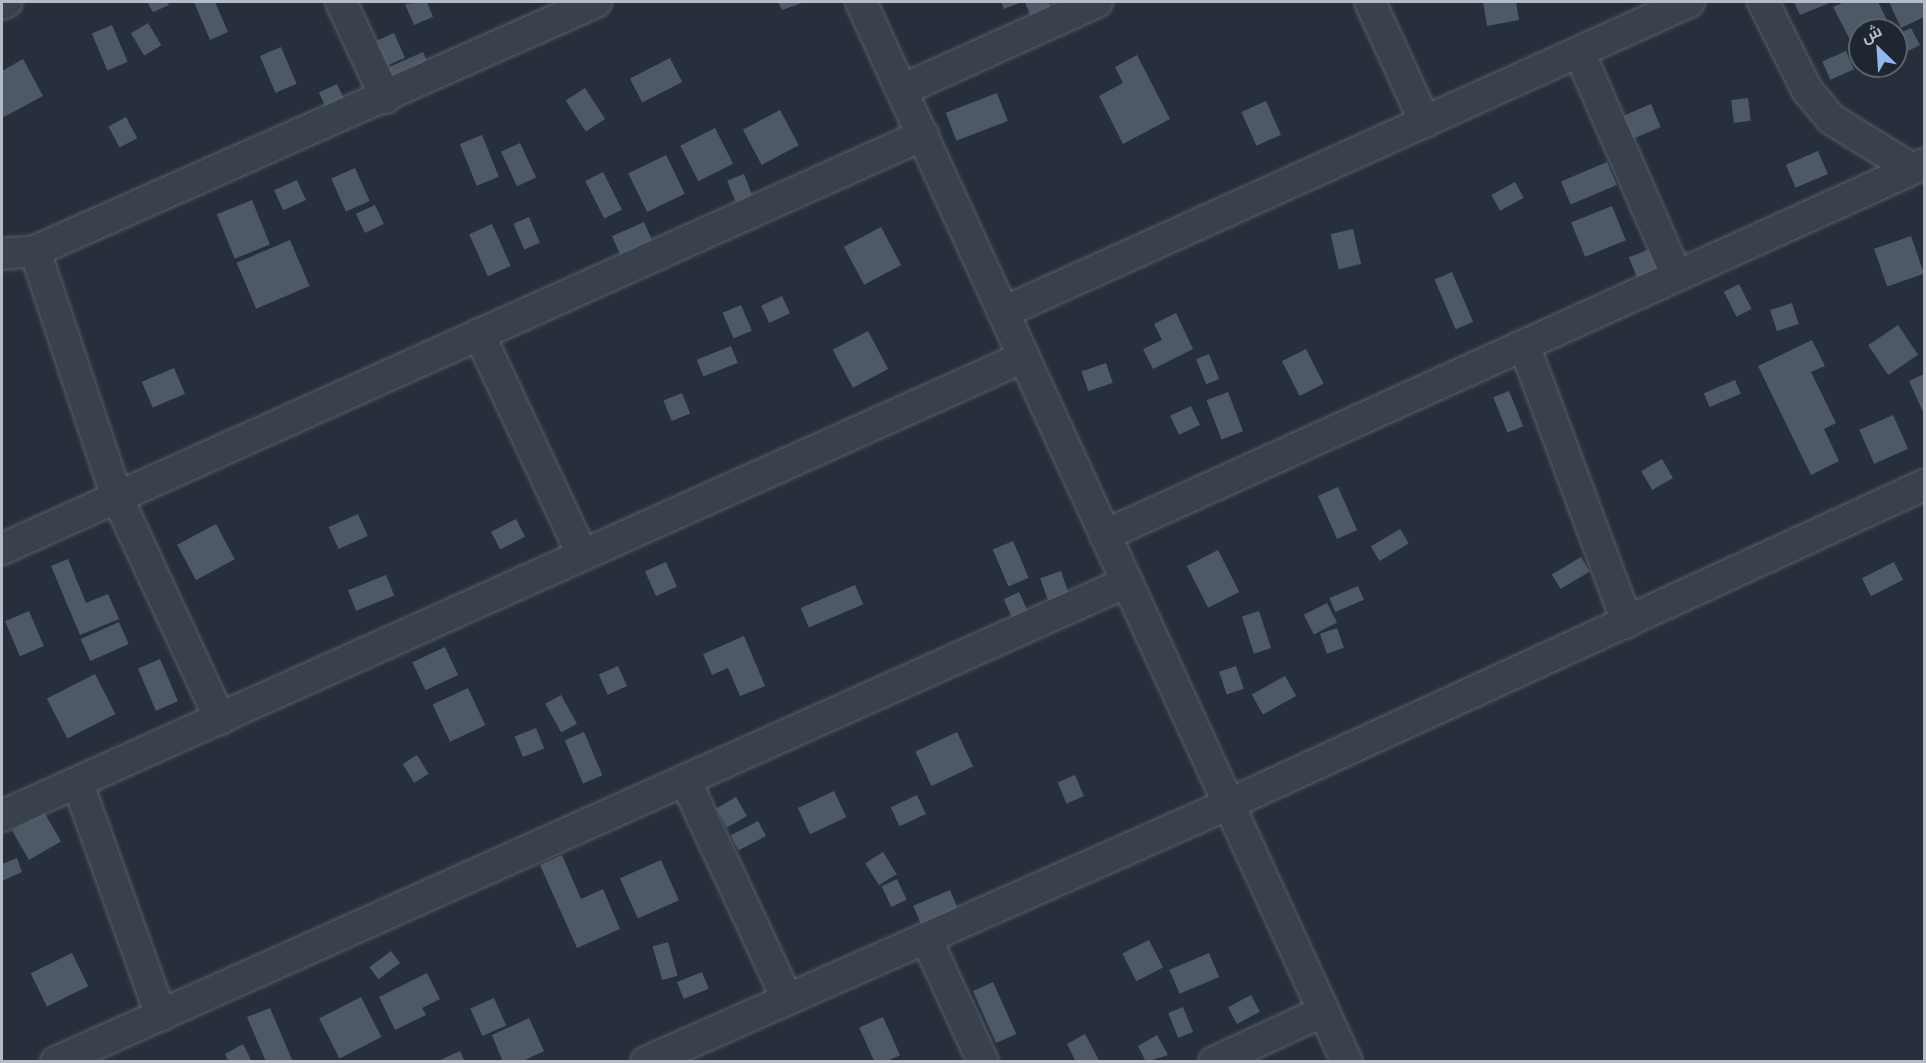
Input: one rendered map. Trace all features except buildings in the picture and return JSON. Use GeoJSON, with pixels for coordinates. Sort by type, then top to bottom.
{"type":"FeatureCollection","features":[{"type":"Feature","properties":{"kind":"street"},"geometry":{"type":"LineString","coordinates":[[2,4],[7,2]]}},
{"type":"Feature","properties":{"kind":"street"},"geometry":{"type":"LineString","coordinates":[[341,2],[386,98]]}},
{"type":"Feature","properties":{"kind":"street"},"geometry":{"type":"LineString","coordinates":[[2,254],[35,251],[386,98],[596,2]]}},
{"type":"Feature","properties":{"kind":"street"},"geometry":{"type":"LineString","coordinates":[[861,2],[1347,1062]]}},
{"type":"Feature","properties":{"kind":"street"},"geometry":{"type":"LineString","coordinates":[[902,90],[1097,2]]}},
{"type":"Feature","properties":{"kind":"street"},"geometry":{"type":"LineString","coordinates":[[1370,2],[1425,122]]}},
{"type":"Feature","properties":{"kind":"street"},"geometry":{"type":"LineString","coordinates":[[1004,312],[1689,2]]}},
{"type":"Feature","properties":{"kind":"street"},"geometry":{"type":"LineString","coordinates":[[1763,2],[1807,90],[1831,119],[1918,166]]}},
{"type":"Feature","properties":{"kind":"street"},"geometry":{"type":"LineString","coordinates":[[1579,52],[1677,276]]}},
{"type":"Feature","properties":{"kind":"street"},"geometry":{"type":"LineString","coordinates":[[2,549],[923,135]]}},
{"type":"Feature","properties":{"kind":"street"},"geometry":{"type":"LineString","coordinates":[[1105,534],[1918,166]]}},
{"type":"Feature","properties":{"kind":"street"},"geometry":{"type":"LineString","coordinates":[[35,251],[117,497],[220,719]]}},
{"type":"Feature","properties":{"kind":"street"},"geometry":{"type":"LineString","coordinates":[[480,334],[582,554]]}},
{"type":"Feature","properties":{"kind":"street"},"geometry":{"type":"LineString","coordinates":[[1524,345],[1627,622]]}},
{"type":"Feature","properties":{"kind":"street"},"geometry":{"type":"LineString","coordinates":[[2,816],[78,784],[582,554],[1024,357]]}},
{"type":"Feature","properties":{"kind":"street"},"geometry":{"type":"LineString","coordinates":[[646,1062],[1229,804],[1924,485]]}},
{"type":"Feature","properties":{"kind":"street"},"geometry":{"type":"LineString","coordinates":[[56,1062],[1127,582]]}},
{"type":"Feature","properties":{"kind":"street"},"geometry":{"type":"LineString","coordinates":[[685,780],[787,999]]}},
{"type":"Feature","properties":{"kind":"street"},"geometry":{"type":"LineString","coordinates":[[78,784],[161,1016]]}},
{"type":"Feature","properties":{"kind":"street"},"geometry":{"type":"LineString","coordinates":[[926,938],[983,1062]]}},
{"type":"Feature","properties":{"kind":"street"},"geometry":{"type":"LineString","coordinates":[[1214,1062],[1324,1011]]}}]}
